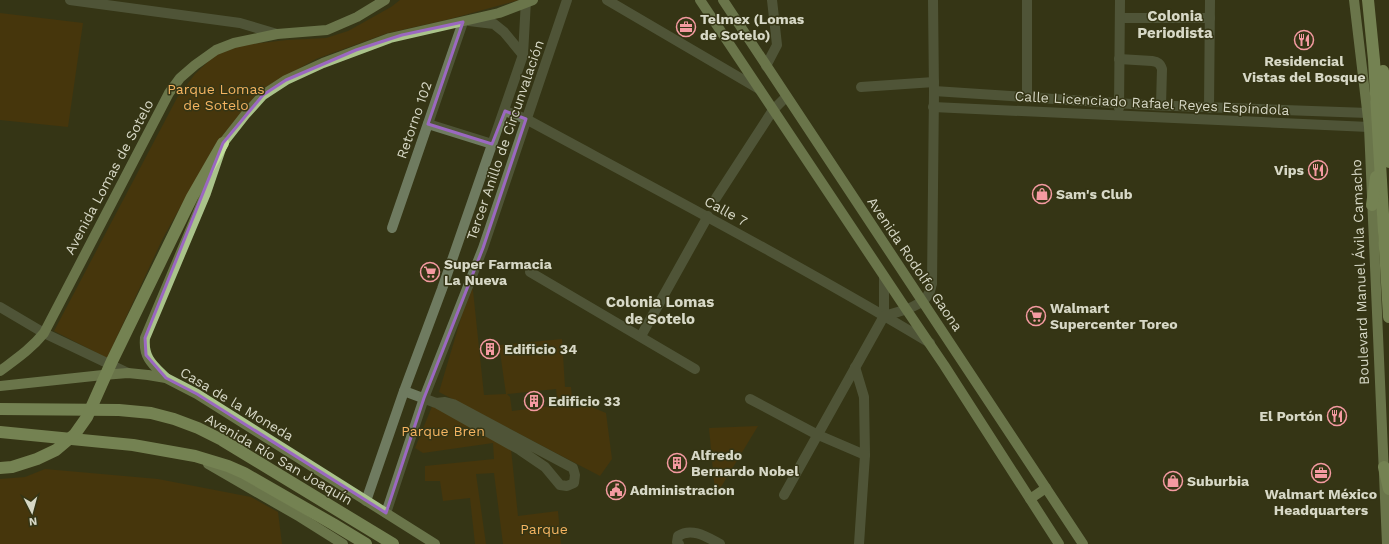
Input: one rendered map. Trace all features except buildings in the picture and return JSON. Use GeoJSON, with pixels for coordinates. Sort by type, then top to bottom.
{"type":"FeatureCollection","features":[{"type":"Feature","properties":{"kind":"highway"},"geometry":{"type":"LineString","coordinates":[[1362,0],[1368,47],[1376,171],[1372,205]]}},
{"type":"Feature","properties":{"kind":"highway","name":"Boulevard Manuel Ávila Camacho"},"geometry":{"type":"LineString","coordinates":[[1368,0],[1375,76],[1389,317]]}},
{"type":"Feature","properties":{"kind":"highway"},"geometry":{"type":"LineString","coordinates":[[1376,0],[1386,103],[1389,162]]}},
{"type":"Feature","properties":{"kind":"highway"},"geometry":{"type":"LineString","coordinates":[[0,468],[37,459],[56,450],[75,434],[87,417],[112,361],[192,197],[224,143]]}},
{"type":"Feature","properties":{"kind":"highway","name":"Avenida Río San Joaquín"},"geometry":{"type":"LineString","coordinates":[[0,409],[119,410],[151,414],[174,419],[198,428],[222,440],[393,544]]}},
{"type":"Feature","properties":{"kind":"highway","name":"Avenida Río San Joaquín"},"geometry":{"type":"LineString","coordinates":[[0,432],[133,446],[194,456],[228,466],[244,473],[366,544]]}},
{"type":"Feature","properties":{"kind":"highway"},"geometry":{"type":"LineString","coordinates":[[1384,467],[1389,489]]}},
{"type":"Feature","properties":{"kind":"main road","name":"Avenida Lomas de Sotelo"},"geometry":{"type":"LineString","coordinates":[[0,371],[22,356],[44,333],[169,93],[180,78],[216,50],[234,43],[277,34],[326,30],[357,16],[385,0]]}},
{"type":"Feature","properties":{"kind":"main road"},"geometry":{"type":"LineString","coordinates":[[700,0],[930,343],[1059,544]]}},
{"type":"Feature","properties":{"kind":"main road","name":"Avenida Rodolfo Gaona"},"geometry":{"type":"LineString","coordinates":[[723,0],[1083,544]]}},
{"type":"Feature","properties":{"kind":"main road"},"geometry":{"type":"LineString","coordinates":[[1354,0],[1368,113],[1372,126]]}},
{"type":"Feature","properties":{"kind":"main road"},"geometry":{"type":"LineString","coordinates":[[166,378],[151,363],[146,355],[144,346],[145,338],[206,193],[224,143],[245,115],[263,95],[286,80],[323,63],[390,38],[499,12],[528,1]]}},
{"type":"Feature","properties":{"kind":"main road","name":"Boulevard Manuel Ávila Camacho"},"geometry":{"type":"LineString","coordinates":[[1372,205],[1386,544]]}},
{"type":"Feature","properties":{"kind":"main road","name":"Casa de la Moneda"},"geometry":{"type":"LineString","coordinates":[[0,386],[128,373],[166,378],[197,394],[435,544]]}},
{"type":"Feature","properties":{"kind":"main road"},"geometry":{"type":"LineString","coordinates":[[194,456],[240,481],[343,544]]}},
{"type":"Feature","properties":{"kind":"main road"},"geometry":{"type":"LineString","coordinates":[[1030,499],[1046,488]]}},
{"type":"Feature","properties":{"kind":"street"},"geometry":{"type":"LineString","coordinates":[[70,0],[240,22],[277,34]]}},
{"type":"Feature","properties":{"kind":"street","name":"Tercer Anillo de Circunvalación"},"geometry":{"type":"LineString","coordinates":[[386,513],[424,398],[484,248],[567,0]]}},
{"type":"Feature","properties":{"kind":"street"},"geometry":{"type":"LineString","coordinates":[[607,0],[759,88]]}},
{"type":"Feature","properties":{"kind":"street"},"geometry":{"type":"LineString","coordinates":[[766,66],[777,45],[772,0]]}},
{"type":"Feature","properties":{"kind":"street"},"geometry":{"type":"LineString","coordinates":[[884,316],[906,309],[922,301],[929,293],[932,284],[934,86],[933,0]]}},
{"type":"Feature","properties":{"kind":"street"},"geometry":{"type":"LineString","coordinates":[[1027,0],[1027,98]]}},
{"type":"Feature","properties":{"kind":"street"},"geometry":{"type":"LineString","coordinates":[[1119,116],[1120,0]]}},
{"type":"Feature","properties":{"kind":"street"},"geometry":{"type":"LineString","coordinates":[[1208,108],[1210,0]]}},
{"type":"Feature","properties":{"kind":"street","name":"Tercer Anillo de Circunvalación"},"geometry":{"type":"LineString","coordinates":[[366,501],[505,111],[523,55],[528,1]]}},
{"type":"Feature","properties":{"kind":"street"},"geometry":{"type":"LineString","coordinates":[[1120,18],[1210,18]]}},
{"type":"Feature","properties":{"kind":"street"},"geometry":{"type":"LineString","coordinates":[[465,21],[494,24],[504,32],[523,55]]}},
{"type":"Feature","properties":{"kind":"street","name":"Retorno 102"},"geometry":{"type":"LineString","coordinates":[[392,228],[465,21]]}},
{"type":"Feature","properties":{"kind":"street"},"geometry":{"type":"LineString","coordinates":[[1119,59],[1152,60],[1160,65],[1162,69],[1161,105]]}},
{"type":"Feature","properties":{"kind":"street","name":"Calle Licenciado Rafael Reyes Espíndola"},"geometry":{"type":"LineString","coordinates":[[861,87],[934,86],[1027,98],[1208,108],[1368,113]]}},
{"type":"Feature","properties":{"kind":"street"},"geometry":{"type":"LineString","coordinates":[[716,198],[773,110],[786,96]]}},
{"type":"Feature","properties":{"kind":"street","name":"Calle Licenciado Rafael Reyes Espíndola"},"geometry":{"type":"LineString","coordinates":[[933,107],[1372,126]]}},
{"type":"Feature","properties":{"kind":"street","name":"Calle 7"},"geometry":{"type":"LineString","coordinates":[[505,111],[526,119],[708,216],[930,343]]}},
{"type":"Feature","properties":{"kind":"street"},"geometry":{"type":"LineString","coordinates":[[428,124],[492,144]]}},
{"type":"Feature","properties":{"kind":"street"},"geometry":{"type":"LineString","coordinates":[[641,336],[708,216]]}},
{"type":"Feature","properties":{"kind":"street"},"geometry":{"type":"LineString","coordinates":[[530,272],[695,369]]}},
{"type":"Feature","properties":{"kind":"street"},"geometry":{"type":"LineString","coordinates":[[784,495],[816,434],[884,316],[884,276]]}},
{"type":"Feature","properties":{"kind":"street"},"geometry":{"type":"LineString","coordinates":[[0,307],[44,333],[128,373]]}},
{"type":"Feature","properties":{"kind":"street"},"geometry":{"type":"LineString","coordinates":[[855,367],[864,397],[865,455],[859,544]]}},
{"type":"Feature","properties":{"kind":"street"},"geometry":{"type":"LineString","coordinates":[[404,391],[436,403],[520,450],[545,467],[560,485],[567,486],[574,483],[575,475],[573,468],[453,404],[445,402],[436,403]]}},
{"type":"Feature","properties":{"kind":"street"},"geometry":{"type":"LineString","coordinates":[[750,399],[816,434],[865,455]]}},
{"type":"Feature","properties":{"kind":"street"},"geometry":{"type":"LineString","coordinates":[[679,544],[677,542],[678,536],[684,532],[704,535],[720,544]]}},
{"type":"Feature","properties":{"kind":"highlighted area"},"geometry":{"type":"Polygon","coordinates":[[[463,22],[428,124],[492,144],[505,111],[526,119],[483,248],[424,398],[386,513],[197,394],[166,378],[146,355],[145,338],[223,143],[263,95],[286,80],[356,50],[402,35],[463,22]]]}},
{"type":"Feature","properties":{"kind":"green space","name":"Parque Lomas de Sotelo"},"geometry":{"type":"Polygon","coordinates":[[[400,0],[519,0],[450,19],[388,33],[316,59],[266,87],[215,145],[163,238],[107,358],[54,331],[177,98],[195,74],[214,56],[242,45],[287,40],[326,38],[348,31],[391,7],[400,0]]]}},
{"type":"Feature","properties":{"kind":"green space"},"geometry":{"type":"Polygon","coordinates":[[[0,13],[83,23],[68,127],[0,120],[0,13]]]}},
{"type":"Feature","properties":{"kind":"green space"},"geometry":{"type":"Polygon","coordinates":[[[472,281],[484,395],[506,394],[499,345],[562,339],[565,387],[571,387],[573,408],[589,406],[606,413],[612,459],[600,476],[439,392],[472,281]],[[556,389],[507,394],[510,397],[512,411],[558,405],[556,389]]]}},
{"type":"Feature","properties":{"kind":"green space"},"geometry":{"type":"Polygon","coordinates":[[[433,404],[511,449],[518,516],[558,511],[561,544],[503,544],[494,473],[476,474],[486,544],[475,544],[470,498],[443,501],[440,481],[425,481],[425,466],[494,459],[493,443],[423,453],[415,448],[433,404]]]}},
{"type":"Feature","properties":{"kind":"green space"},"geometry":{"type":"Polygon","coordinates":[[[758,426],[718,492],[715,492],[709,428],[758,426]]]}},
{"type":"Feature","properties":{"kind":"green space"},"geometry":{"type":"Polygon","coordinates":[[[45,469],[158,479],[251,497],[278,512],[282,544],[0,544],[0,479],[25,477],[45,469]]]}},
{"type":"Feature","properties":{"kind":"place","name":"Telmex (Lomas de Sotelo)"},"geometry":{"type":"Point","coordinates":[686,27]}},
{"type":"Feature","properties":{"kind":"place","name":"Residencial Vistas del Bosque"},"geometry":{"type":"Point","coordinates":[1304,40]}},
{"type":"Feature","properties":{"kind":"place","name":"Vips"},"geometry":{"type":"Point","coordinates":[1318,170]}},
{"type":"Feature","properties":{"kind":"place","name":"Sam's Club"},"geometry":{"type":"Point","coordinates":[1042,194]}},
{"type":"Feature","properties":{"kind":"place","name":"Super Farmacia La Nueva"},"geometry":{"type":"Point","coordinates":[430,272]}},
{"type":"Feature","properties":{"kind":"place","name":"Walmart Supercenter Toreo"},"geometry":{"type":"Point","coordinates":[1036,316]}},
{"type":"Feature","properties":{"kind":"place","name":"Edificio 34"},"geometry":{"type":"Point","coordinates":[490,349]}},
{"type":"Feature","properties":{"kind":"place","name":"Edificio 33"},"geometry":{"type":"Point","coordinates":[534,401]}},
{"type":"Feature","properties":{"kind":"place","name":"El Portón"},"geometry":{"type":"Point","coordinates":[1337,416]}},
{"type":"Feature","properties":{"kind":"place","name":"Alfredo Bernardo Nobel"},"geometry":{"type":"Point","coordinates":[677,463]}},
{"type":"Feature","properties":{"kind":"place","name":"Walmart México Headquarters"},"geometry":{"type":"Point","coordinates":[1321,473]}},
{"type":"Feature","properties":{"kind":"place","name":"Suburbia"},"geometry":{"type":"Point","coordinates":[1173,481]}},
{"type":"Feature","properties":{"kind":"place","name":"Administracion"},"geometry":{"type":"Point","coordinates":[616,490]}},
{"type":"Feature","properties":{"kind":"district","name":"Colonia Periodista"},"geometry":{"type":"Point","coordinates":[1175,24]}},
{"type":"Feature","properties":{"kind":"district","name":"Colonia Lomas de Sotelo"},"geometry":{"type":"Point","coordinates":[660,310]}},
{"type":"Feature","properties":{"kind":"park label","name":"Parque Bren"},"geometry":{"type":"Point","coordinates":[443,431]}},
{"type":"Feature","properties":{"kind":"park label","name":"Parque"},"geometry":{"type":"Point","coordinates":[544,529]}}]}
